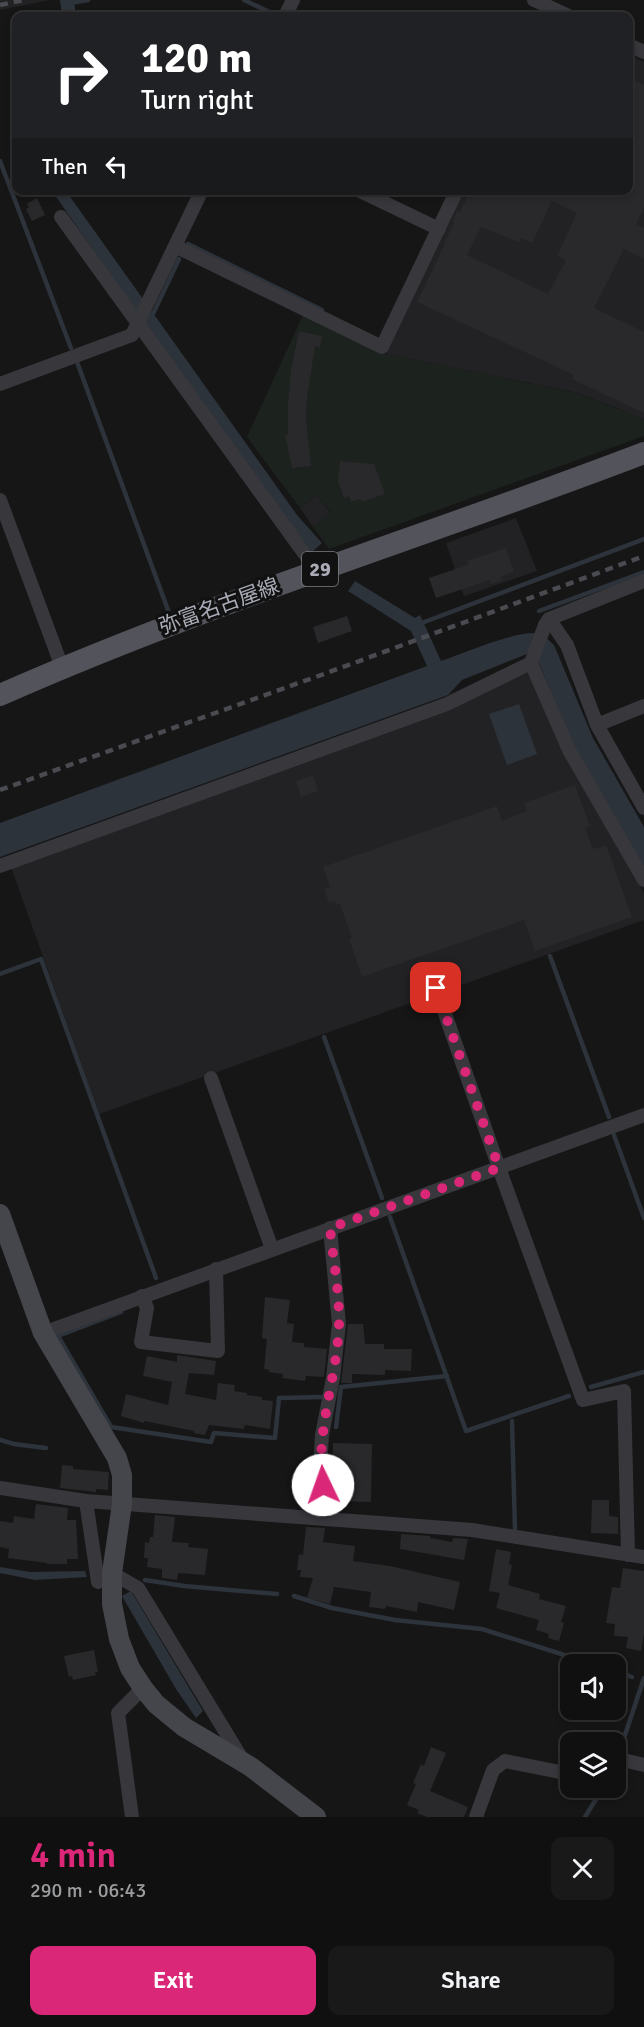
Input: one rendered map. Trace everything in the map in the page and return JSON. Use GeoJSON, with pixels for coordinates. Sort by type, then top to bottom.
{"type":"FeatureCollection","features":[{"type":"Feature","properties":{"kind":"main road","name":"弥富名古屋線"},"geometry":{"type":"LineString","coordinates":[[0,695],[62,667],[162,627],[644,453]]}},
{"type":"Feature","properties":{"kind":"street"},"geometry":{"type":"LineString","coordinates":[[0,384],[132,335],[200,195]]}},
{"type":"Feature","properties":{"kind":"street"},"geometry":{"type":"LineString","coordinates":[[368,195],[439,229]]}},
{"type":"Feature","properties":{"kind":"street"},"geometry":{"type":"LineString","coordinates":[[175,246],[381,347],[455,195]]}},
{"type":"Feature","properties":{"kind":"street"},"geometry":{"type":"LineString","coordinates":[[61,216],[317,571]]}},
{"type":"Feature","properties":{"kind":"street"},"geometry":{"type":"LineString","coordinates":[[0,500],[62,667]]}},
{"type":"Feature","properties":{"kind":"street"},"geometry":{"type":"LineString","coordinates":[[0,866],[447,704],[531,661],[547,624],[643,584]]}},
{"type":"Feature","properties":{"kind":"street"},"geometry":{"type":"LineString","coordinates":[[547,624],[567,645],[597,725],[644,808]]}},
{"type":"Feature","properties":{"kind":"street"},"geometry":{"type":"LineString","coordinates":[[531,661],[569,750],[644,880]]}},
{"type":"Feature","properties":{"kind":"street"},"geometry":{"type":"LineString","coordinates":[[597,725],[644,706]]}},
{"type":"Feature","properties":{"kind":"street"},"geometry":{"type":"LineString","coordinates":[[436,988],[583,1400],[624,1391],[628,1555]]}},
{"type":"Feature","properties":{"kind":"street"},"geometry":{"type":"LineString","coordinates":[[211,1078],[272,1249]]}},
{"type":"Feature","properties":{"kind":"street"},"geometry":{"type":"LineString","coordinates":[[43,1333],[644,1115]]}},
{"type":"Feature","properties":{"kind":"street"},"geometry":{"type":"LineString","coordinates":[[0,1214],[43,1333],[117,1458],[122,1475],[122,1504],[105,1578]]}},
{"type":"Feature","properties":{"kind":"street"},"geometry":{"type":"LineString","coordinates":[[327,1518],[320,1468],[322,1435],[333,1378],[339,1324],[330,1228]]}},
{"type":"Feature","properties":{"kind":"street"},"geometry":{"type":"LineString","coordinates":[[142,1296],[147,1308],[141,1342],[218,1351],[216,1269]]}},
{"type":"Feature","properties":{"kind":"street"},"geometry":{"type":"LineString","coordinates":[[0,1488],[86,1501],[472,1530],[644,1557]]}},
{"type":"Feature","properties":{"kind":"street"},"geometry":{"type":"LineString","coordinates":[[86,1501],[119,1639],[130,1668],[143,1688],[156,1704],[184,1727],[245,1764],[316,1817]]}},
{"type":"Feature","properties":{"kind":"street"},"geometry":{"type":"LineString","coordinates":[[105,1578],[138,1588],[245,1764]]}},
{"type":"Feature","properties":{"kind":"street"},"geometry":{"type":"LineString","coordinates":[[132,1817],[118,1713],[143,1688]]}},
{"type":"Feature","properties":{"kind":"street"},"geometry":{"type":"LineString","coordinates":[[476,1817],[493,1770],[505,1761],[560,1772]]}},
{"type":"Feature","properties":{"kind":"street"},"geometry":{"type":"LineString","coordinates":[[626,1761],[644,1765]]}},
{"type":"Feature","properties":{"kind":"shaded area"},"geometry":{"type":"Polygon","coordinates":[[[0,0],[49,0],[0,10],[0,0]]]}},
{"type":"Feature","properties":{"kind":"shaded area"},"geometry":{"type":"Polygon","coordinates":[[[60,0],[74,0],[76,12],[62,12],[60,0]]]}},
{"type":"Feature","properties":{"kind":"shaded area"},"geometry":{"type":"Polygon","coordinates":[[[633,56],[644,62],[644,419],[578,393],[386,354],[462,195],[633,195],[633,56]]]}},
{"type":"Feature","properties":{"kind":"shaded area"},"geometry":{"type":"Polygon","coordinates":[[[55,195],[69,195],[297,515],[322,543],[312,552],[292,528],[55,195]]]}},
{"type":"Feature","properties":{"kind":"shaded area"},"geometry":{"type":"Polygon","coordinates":[[[304,313],[386,354],[577,393],[644,419],[644,436],[329,549],[313,527],[331,513],[317,495],[300,508],[247,437],[304,313]]]}},
{"type":"Feature","properties":{"kind":"shaded area"},"geometry":{"type":"Polygon","coordinates":[[[317,495],[331,514],[313,527],[300,508],[317,495]]]}},
{"type":"Feature","properties":{"kind":"shaded area"},"geometry":{"type":"Polygon","coordinates":[[[516,518],[537,571],[464,596],[446,543],[516,518]]]}},
{"type":"Feature","properties":{"kind":"shaded area"},"geometry":{"type":"Polygon","coordinates":[[[355,581],[415,618],[420,615],[441,661],[519,635],[531,633],[546,637],[554,645],[593,738],[644,827],[644,867],[573,745],[537,658],[527,654],[462,680],[448,695],[0,857],[0,823],[427,666],[411,631],[348,591],[355,581]]]}},
{"type":"Feature","properties":{"kind":"shaded area"},"geometry":{"type":"Polygon","coordinates":[[[529,672],[563,752],[644,893],[644,920],[99,1114],[11,867],[449,708],[529,672]]]}},
{"type":"Feature","properties":{"kind":"shaded area"},"geometry":{"type":"Polygon","coordinates":[[[519,704],[537,754],[507,765],[489,714],[519,704]]]}},
{"type":"Feature","properties":{"kind":"shaded area"},"geometry":{"type":"Polygon","coordinates":[[[0,1567],[30,1572],[85,1571],[87,1577],[35,1580],[0,1573],[0,1567]]]}},
{"type":"Feature","properties":{"kind":"shaded area"},"geometry":{"type":"Polygon","coordinates":[[[131,1591],[203,1711],[196,1718],[176,1689],[122,1596],[131,1591]]]}},
{"type":"Feature","properties":{"kind":"building"},"geometry":{"type":"Polygon","coordinates":[[[634,80],[644,85],[644,208],[636,224],[644,228],[644,259],[624,249],[594,308],[644,332],[644,413],[572,379],[574,375],[417,302],[445,244],[457,211],[460,212],[468,195],[633,195],[633,82],[634,80]],[[552,201],[532,243],[521,238],[519,242],[481,227],[467,255],[548,294],[566,260],[557,256],[577,213],[552,201]]]}},
{"type":"Feature","properties":{"kind":"building"},"geometry":{"type":"Polygon","coordinates":[[[37,198],[45,215],[32,221],[26,209],[29,207],[27,204],[37,198]]]}},
{"type":"Feature","properties":{"kind":"building"},"geometry":{"type":"Polygon","coordinates":[[[299,331],[322,336],[320,348],[315,346],[307,397],[306,419],[311,466],[292,468],[285,435],[288,435],[291,370],[299,331]]]}},
{"type":"Feature","properties":{"kind":"building"},"geometry":{"type":"Polygon","coordinates":[[[340,461],[374,464],[385,494],[362,502],[360,499],[351,502],[349,496],[344,498],[338,481],[340,461]]]}},
{"type":"Feature","properties":{"kind":"building"},"geometry":{"type":"Polygon","coordinates":[[[506,548],[514,572],[501,576],[502,580],[491,584],[490,580],[436,598],[429,578],[468,565],[467,561],[506,548]]]}},
{"type":"Feature","properties":{"kind":"building"},"geometry":{"type":"Polygon","coordinates":[[[347,616],[352,631],[318,643],[313,627],[347,616]]]}},
{"type":"Feature","properties":{"kind":"building"},"geometry":{"type":"Polygon","coordinates":[[[313,775],[318,791],[301,797],[296,781],[313,775]]]}},
{"type":"Feature","properties":{"kind":"building"},"geometry":{"type":"Polygon","coordinates":[[[575,785],[590,826],[585,828],[593,849],[606,845],[632,917],[535,951],[524,920],[362,977],[340,904],[336,905],[335,901],[329,903],[324,889],[330,887],[323,867],[497,806],[502,821],[527,811],[524,803],[575,785]]]}},
{"type":"Feature","properties":{"kind":"building"},"geometry":{"type":"Polygon","coordinates":[[[265,1297],[290,1300],[287,1323],[294,1324],[292,1342],[304,1343],[304,1347],[327,1349],[324,1377],[306,1376],[305,1381],[282,1378],[283,1374],[264,1369],[267,1339],[262,1338],[265,1297]]]}},
{"type":"Feature","properties":{"kind":"building"},"geometry":{"type":"Polygon","coordinates":[[[348,1324],[363,1324],[365,1344],[384,1344],[384,1349],[412,1349],[411,1371],[385,1370],[385,1375],[352,1374],[352,1383],[341,1383],[348,1324]]]}},
{"type":"Feature","properties":{"kind":"building"},"geometry":{"type":"Polygon","coordinates":[[[177,1355],[216,1361],[214,1375],[189,1373],[185,1394],[216,1400],[218,1383],[235,1385],[234,1391],[273,1401],[270,1429],[245,1425],[244,1429],[209,1425],[205,1435],[121,1416],[126,1394],[168,1405],[172,1382],[143,1376],[147,1356],[177,1362],[177,1355]]]}},
{"type":"Feature","properties":{"kind":"building"},"geometry":{"type":"Polygon","coordinates":[[[333,1443],[372,1444],[371,1502],[334,1501],[333,1443]]]}},
{"type":"Feature","properties":{"kind":"building"},"geometry":{"type":"Polygon","coordinates":[[[62,1465],[73,1466],[73,1469],[109,1472],[108,1490],[96,1489],[96,1492],[60,1488],[62,1465]]]}},
{"type":"Feature","properties":{"kind":"building"},"geometry":{"type":"Polygon","coordinates":[[[592,1500],[609,1500],[609,1516],[618,1517],[618,1534],[591,1533],[592,1500]]]}},
{"type":"Feature","properties":{"kind":"building"},"geometry":{"type":"Polygon","coordinates":[[[36,1504],[68,1508],[67,1520],[76,1520],[78,1559],[67,1559],[67,1564],[47,1564],[8,1558],[9,1549],[0,1547],[0,1521],[13,1523],[14,1516],[34,1519],[36,1504]]]}},
{"type":"Feature","properties":{"kind":"building"},"geometry":{"type":"Polygon","coordinates":[[[155,1515],[175,1517],[172,1542],[189,1543],[188,1547],[208,1549],[205,1575],[178,1573],[177,1580],[162,1578],[162,1569],[147,1567],[148,1558],[144,1558],[145,1542],[149,1543],[150,1537],[153,1537],[155,1515]]]}},
{"type":"Feature","properties":{"kind":"building"},"geometry":{"type":"Polygon","coordinates":[[[306,1527],[325,1528],[323,1542],[355,1546],[353,1561],[390,1566],[460,1582],[454,1610],[418,1602],[417,1612],[386,1606],[385,1609],[369,1607],[371,1592],[334,1587],[330,1604],[307,1598],[313,1578],[300,1577],[301,1570],[297,1570],[299,1554],[303,1555],[306,1527]]]}},
{"type":"Feature","properties":{"kind":"building"},"geometry":{"type":"Polygon","coordinates":[[[401,1534],[430,1536],[430,1538],[452,1542],[453,1538],[468,1539],[464,1560],[400,1549],[401,1534]]]}},
{"type":"Feature","properties":{"kind":"building"},"geometry":{"type":"Polygon","coordinates":[[[496,1549],[511,1552],[509,1564],[512,1565],[508,1585],[540,1594],[539,1599],[566,1606],[559,1641],[548,1638],[549,1634],[536,1630],[539,1620],[496,1608],[500,1593],[489,1591],[496,1549]]]}},
{"type":"Feature","properties":{"kind":"building"},"geometry":{"type":"Polygon","coordinates":[[[623,1568],[644,1571],[644,1633],[641,1651],[626,1648],[628,1637],[614,1636],[615,1624],[606,1623],[612,1587],[620,1588],[623,1568]]]}},
{"type":"Feature","properties":{"kind":"building"},"geometry":{"type":"Polygon","coordinates":[[[94,1650],[98,1672],[95,1672],[96,1675],[73,1680],[72,1676],[69,1677],[64,1656],[94,1650]]]}},
{"type":"Feature","properties":{"kind":"building"},"geometry":{"type":"Polygon","coordinates":[[[431,1747],[446,1753],[430,1791],[468,1807],[464,1817],[427,1817],[417,1813],[419,1810],[407,1805],[416,1784],[413,1783],[421,1764],[424,1766],[431,1747]]]}},
{"type":"Feature","properties":{"kind":"waterway"},"geometry":{"type":"LineString","coordinates":[[70,3],[88,0]]}},
{"type":"Feature","properties":{"kind":"waterway"},"geometry":{"type":"LineString","coordinates":[[244,0],[270,12]]}},
{"type":"Feature","properties":{"kind":"waterway"},"geometry":{"type":"LineString","coordinates":[[0,161],[12,193]]}},
{"type":"Feature","properties":{"kind":"waterway"},"geometry":{"type":"LineString","coordinates":[[13,195],[71,348]]}},
{"type":"Feature","properties":{"kind":"waterway"},"geometry":{"type":"LineString","coordinates":[[188,244],[322,310]]}},
{"type":"Feature","properties":{"kind":"waterway"},"geometry":{"type":"LineString","coordinates":[[151,318],[179,259]]}},
{"type":"Feature","properties":{"kind":"waterway"},"geometry":{"type":"LineString","coordinates":[[77,362],[168,610]]}},
{"type":"Feature","properties":{"kind":"waterway"},"geometry":{"type":"LineString","coordinates":[[419,624],[644,539]]}},
{"type":"Feature","properties":{"kind":"waterway"},"geometry":{"type":"LineString","coordinates":[[539,611],[644,572]]}},
{"type":"Feature","properties":{"kind":"waterway"},"geometry":{"type":"LineString","coordinates":[[550,956],[609,1117]]}},
{"type":"Feature","properties":{"kind":"waterway"},"geometry":{"type":"LineString","coordinates":[[0,974],[41,959],[156,1278]]}},
{"type":"Feature","properties":{"kind":"waterway"},"geometry":{"type":"LineString","coordinates":[[324,1037],[382,1198]]}},
{"type":"Feature","properties":{"kind":"waterway"},"geometry":{"type":"LineString","coordinates":[[614,1135],[644,1218]]}},
{"type":"Feature","properties":{"kind":"waterway"},"geometry":{"type":"LineString","coordinates":[[390,1217],[466,1431],[569,1396]]}},
{"type":"Feature","properties":{"kind":"waterway"},"geometry":{"type":"LineString","coordinates":[[121,1312],[58,1336],[111,1427],[211,1442],[214,1433],[275,1438],[279,1398],[323,1397]]}},
{"type":"Feature","properties":{"kind":"waterway"},"geometry":{"type":"LineString","coordinates":[[591,1387],[644,1372]]}},
{"type":"Feature","properties":{"kind":"waterway"},"geometry":{"type":"LineString","coordinates":[[336,1427],[341,1387],[447,1376]]}},
{"type":"Feature","properties":{"kind":"waterway"},"geometry":{"type":"LineString","coordinates":[[512,1421],[515,1529]]}},
{"type":"Feature","properties":{"kind":"waterway"},"geometry":{"type":"LineString","coordinates":[[0,1440],[46,1448]]}},
{"type":"Feature","properties":{"kind":"waterway"},"geometry":{"type":"LineString","coordinates":[[145,1580],[184,1586],[277,1594]]}},
{"type":"Feature","properties":{"kind":"waterway"},"geometry":{"type":"LineString","coordinates":[[294,1596],[332,1608],[395,1620],[482,1629],[561,1654]]}},
{"type":"Feature","properties":{"kind":"waterway"},"geometry":{"type":"LineString","coordinates":[[626,1675],[632,1677]]}},
{"type":"Feature","properties":{"kind":"waterway"},"geometry":{"type":"LineString","coordinates":[[626,1732],[644,1678]]}},
{"type":"Feature","properties":{"kind":"waterway"},"geometry":{"type":"LineString","coordinates":[[585,1817],[597,1798]]}},
{"type":"Feature","properties":{"kind":"railway"},"geometry":{"type":"LineString","coordinates":[[0,5],[24,0]]}},
{"type":"Feature","properties":{"kind":"railway"},"geometry":{"type":"LineString","coordinates":[[0,790],[644,556]]}},
{"type":"Feature","properties":{"kind":"route"},"geometry":{"type":"LineString","coordinates":[[323,1485],[320,1468],[322,1435],[333,1378],[339,1324],[330,1228],[499,1168],[436,988]]}}]}
